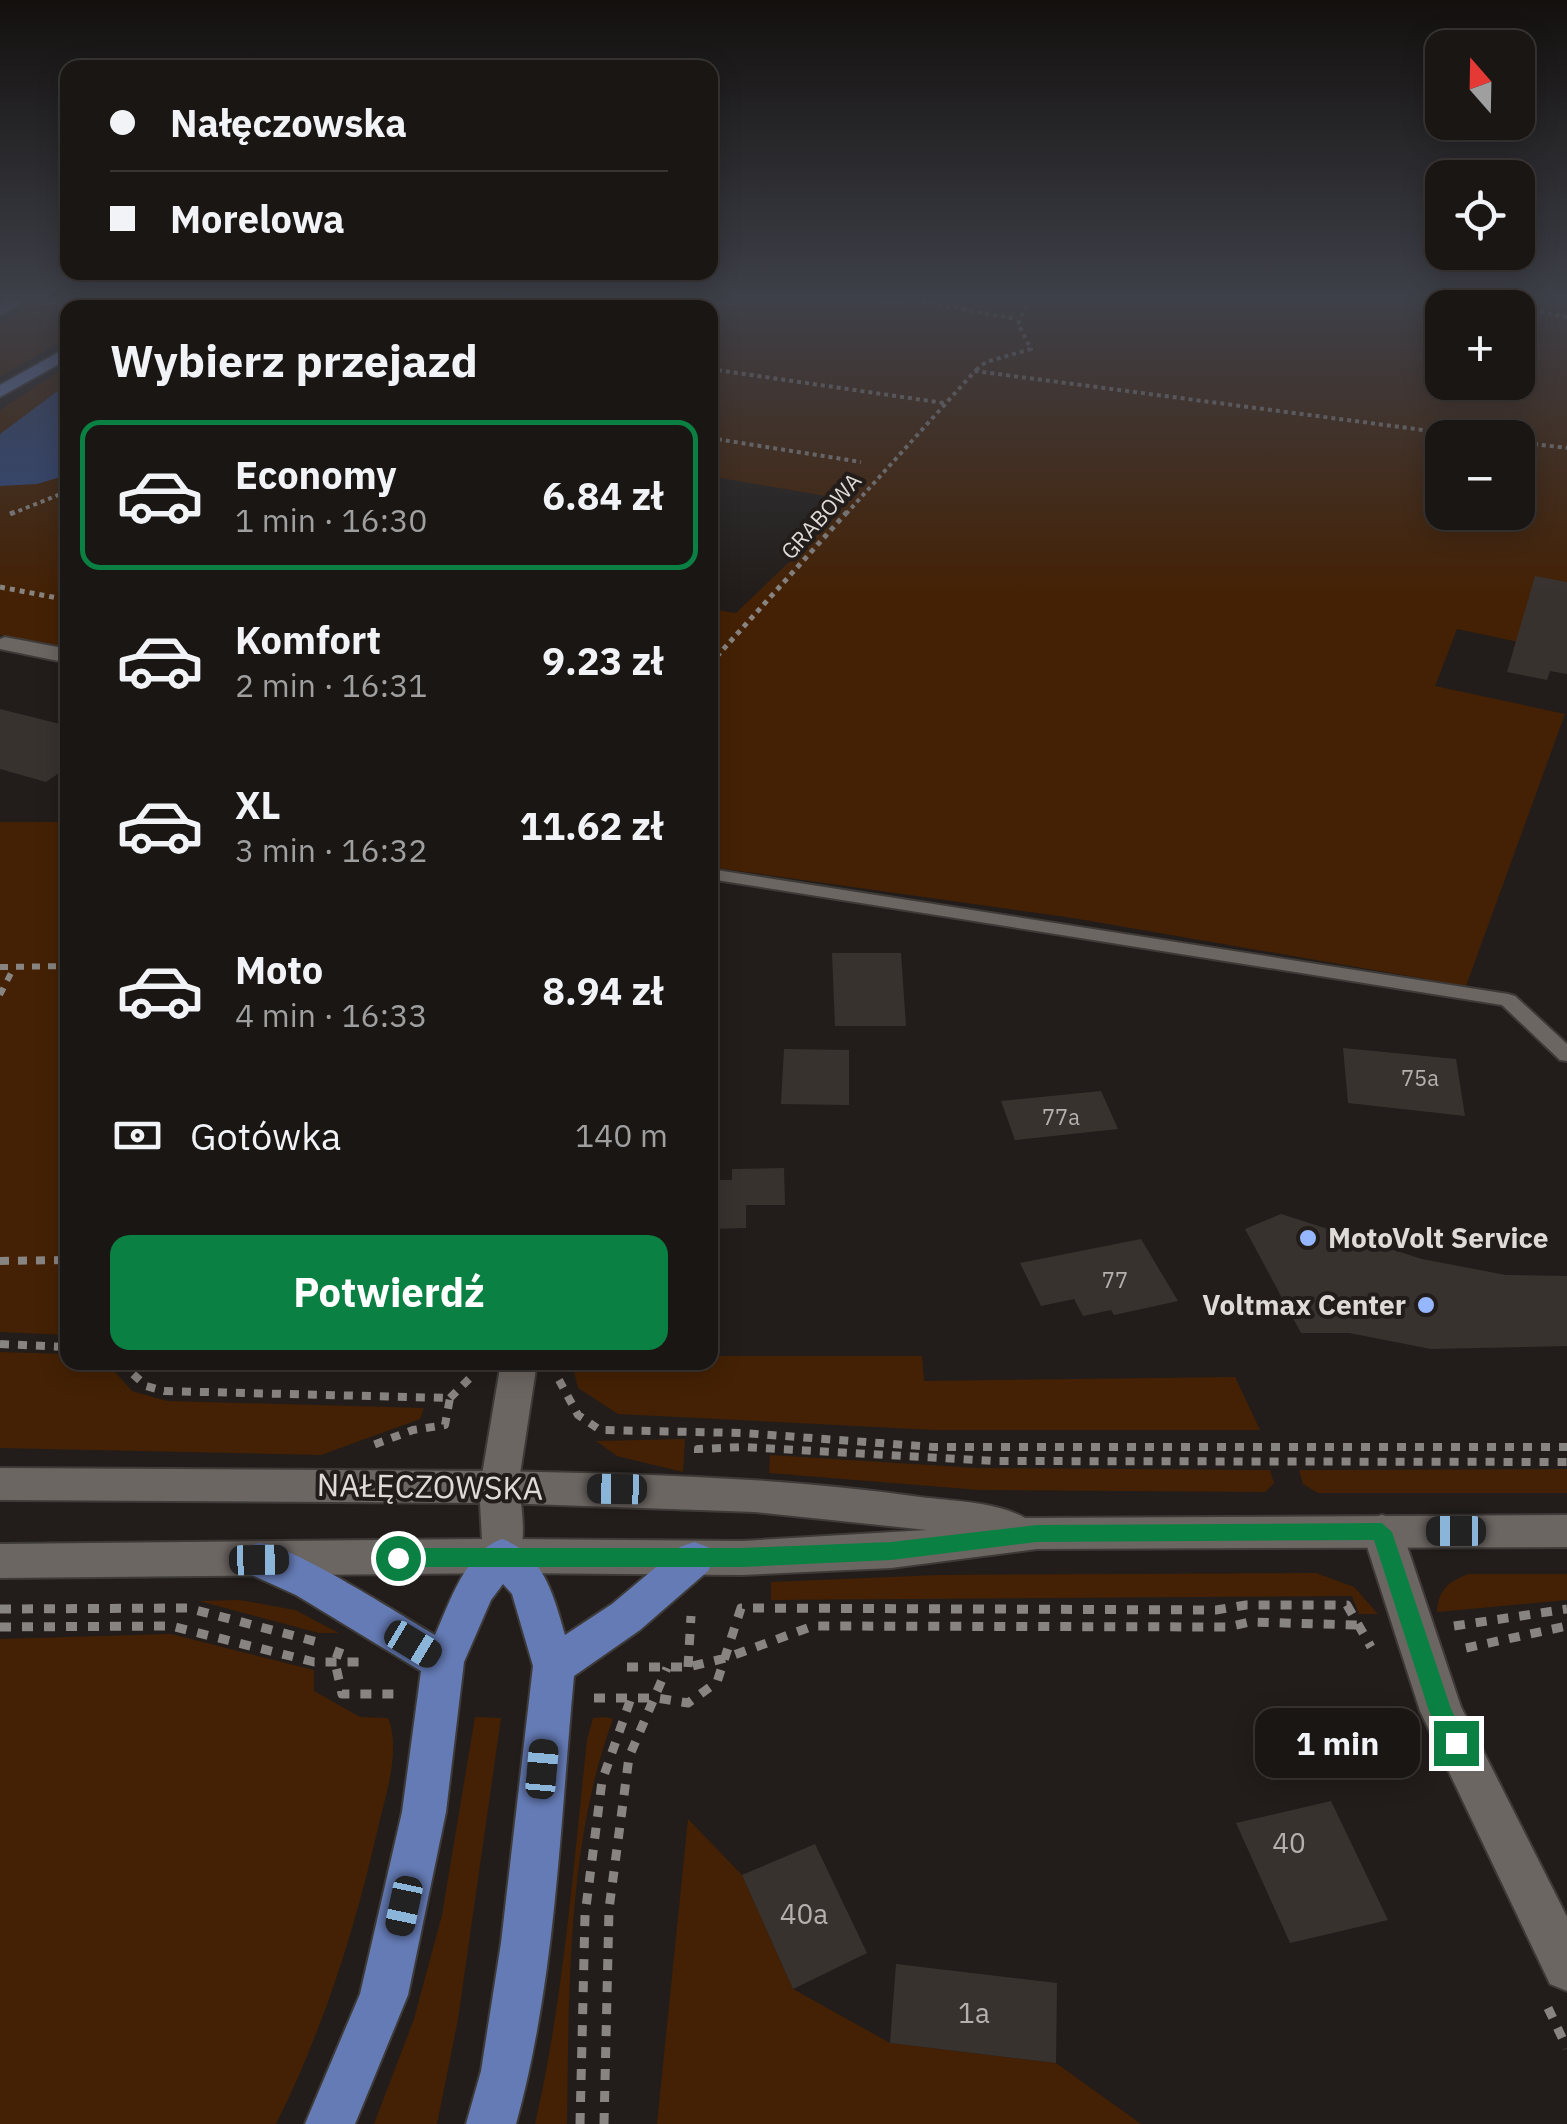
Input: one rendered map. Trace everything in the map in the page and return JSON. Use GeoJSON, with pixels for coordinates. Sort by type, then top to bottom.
{"type":"FeatureCollection","features":[{"type":"Feature","properties":{"kind":"main road"},"geometry":{"type":"LineString","coordinates":[[330,2124],[357,2068],[384,1995],[424,1812],[442,1678],[476,1589],[502,1556],[530,1586],[551,1682],[522,1962],[506,2071],[491,2124]]}},
{"type":"Feature","properties":{"kind":"main road"},"geometry":{"type":"LineString","coordinates":[[551,1682],[694,1558]]}},
{"type":"Feature","properties":{"kind":"main road"},"geometry":{"type":"LineString","coordinates":[[259,1560],[310,1583],[442,1678]]}},
{"type":"Feature","properties":{"kind":"street"},"geometry":{"type":"LineString","coordinates":[[4,644],[60,654]]}},
{"type":"Feature","properties":{"kind":"street"},"geometry":{"type":"LineString","coordinates":[[501,1370],[498,1487],[502,1556]]}},
{"type":"Feature","properties":{"kind":"street","name":"NAŁĘCZOWSKA"},"geometry":{"type":"LineString","coordinates":[[0,1484],[696,1490],[929,1512],[1037,1534]]}},
{"type":"Feature","properties":{"kind":"street","name":"NAŁĘCZOWSKA"},"geometry":{"type":"LineString","coordinates":[[0,1560],[694,1558],[891,1551],[1037,1534],[1567,1531]]}},
{"type":"Feature","properties":{"kind":"street"},"geometry":{"type":"LineString","coordinates":[[1382,1532],[1440,1711],[1567,1967]]}},
{"type":"Feature","properties":{"kind":"lane"},"geometry":{"type":"LineString","coordinates":[[718,875],[1508,1000],[1567,1054]]}},
{"type":"Feature","properties":{"kind":"path"},"geometry":{"type":"LineString","coordinates":[[913,398],[946,403]]}},
{"type":"Feature","properties":{"kind":"path","name":"GRABOWA"},"geometry":{"type":"LineString","coordinates":[[718,655],[950,398]]}},
{"type":"Feature","properties":{"kind":"path"},"geometry":{"type":"LineString","coordinates":[[1180,398],[1425,430]]}},
{"type":"Feature","properties":{"kind":"path"},"geometry":{"type":"LineString","coordinates":[[718,439],[862,462]]}},
{"type":"Feature","properties":{"kind":"path"},"geometry":{"type":"LineString","coordinates":[[1535,444],[1567,448]]}},
{"type":"Feature","properties":{"kind":"path"},"geometry":{"type":"LineString","coordinates":[[10,514],[60,494]]}},
{"type":"Feature","properties":{"kind":"path"},"geometry":{"type":"LineString","coordinates":[[0,587],[60,598]]}},
{"type":"Feature","properties":{"kind":"path"},"geometry":{"type":"LineString","coordinates":[[0,967],[60,966]]}},
{"type":"Feature","properties":{"kind":"path"},"geometry":{"type":"LineString","coordinates":[[0,995],[14,967]]}},
{"type":"Feature","properties":{"kind":"path"},"geometry":{"type":"LineString","coordinates":[[0,1260],[60,1260]]}},
{"type":"Feature","properties":{"kind":"path"},"geometry":{"type":"LineString","coordinates":[[0,1344],[60,1347]]}},
{"type":"Feature","properties":{"kind":"path"},"geometry":{"type":"LineString","coordinates":[[128,1370],[135,1378],[164,1391],[450,1398],[492,1370]]}},
{"type":"Feature","properties":{"kind":"path"},"geometry":{"type":"LineString","coordinates":[[557,1370],[562,1391],[578,1415],[600,1430],[744,1433],[934,1447],[1567,1447]]}},
{"type":"Feature","properties":{"kind":"path"},"geometry":{"type":"LineString","coordinates":[[444,1424],[450,1398]]}},
{"type":"Feature","properties":{"kind":"path"},"geometry":{"type":"LineString","coordinates":[[698,1449],[744,1447],[994,1461],[1567,1462]]}},
{"type":"Feature","properties":{"kind":"path"},"geometry":{"type":"LineString","coordinates":[[551,1682],[631,1698],[688,1702],[717,1682],[742,1608],[1216,1610],[1246,1605],[1347,1605],[1376,1654]]}},
{"type":"Feature","properties":{"kind":"path"},"geometry":{"type":"LineString","coordinates":[[0,1609],[188,1608],[324,1644],[342,1643],[335,1662],[342,1694],[442,1678]]}},
{"type":"Feature","properties":{"kind":"path"},"geometry":{"type":"LineString","coordinates":[[1449,1626],[1567,1608]]}},
{"type":"Feature","properties":{"kind":"path"},"geometry":{"type":"LineString","coordinates":[[688,1667],[726,1658],[813,1626],[1356,1625]]}},
{"type":"Feature","properties":{"kind":"path"},"geometry":{"type":"LineString","coordinates":[[0,1627],[171,1626],[314,1662],[335,1662]]}},
{"type":"Feature","properties":{"kind":"path"},"geometry":{"type":"LineString","coordinates":[[1460,1650],[1567,1626]]}},
{"type":"Feature","properties":{"kind":"path"},"geometry":{"type":"LineString","coordinates":[[604,2124],[609,1909],[629,1757],[667,1668]]}},
{"type":"Feature","properties":{"kind":"path"},"geometry":{"type":"LineString","coordinates":[[580,2124],[585,1915],[602,1781],[631,1698]]}},
{"type":"Feature","properties":{"kind":"shaded area"},"geometry":{"type":"Polygon","coordinates":[[[18,398],[60,398],[60,647],[0,635],[0,410],[18,398]]]}},
{"type":"Feature","properties":{"kind":"shaded area"},"geometry":{"type":"Polygon","coordinates":[[[718,398],[1567,398],[1567,652],[1457,629],[1435,686],[1565,714],[1466,986],[1073,918],[718,868],[718,610],[736,613],[831,522],[848,500],[718,477],[718,398]]]}},
{"type":"Feature","properties":{"kind":"shaded area"},"geometry":{"type":"Polygon","coordinates":[[[0,822],[60,822],[60,1335],[0,1332],[0,822]]]}},
{"type":"Feature","properties":{"kind":"shaded area"},"geometry":{"type":"Polygon","coordinates":[[[0,1352],[60,1354],[60,1370],[113,1370],[132,1391],[167,1401],[424,1408],[420,1419],[321,1455],[0,1448],[0,1352]]]}},
{"type":"Feature","properties":{"kind":"shaded area"},"geometry":{"type":"Polygon","coordinates":[[[718,1356],[922,1356],[924,1381],[1235,1377],[1260,1430],[935,1430],[618,1414],[578,1388],[574,1370],[718,1370],[718,1356]]]}},
{"type":"Feature","properties":{"kind":"shaded area"},"geometry":{"type":"Polygon","coordinates":[[[685,1439],[683,1472],[617,1456],[596,1441],[685,1439]]]}},
{"type":"Feature","properties":{"kind":"shaded area"},"geometry":{"type":"Polygon","coordinates":[[[770,1455],[977,1468],[1270,1470],[1274,1483],[1265,1492],[979,1490],[769,1473],[770,1455]]]}},
{"type":"Feature","properties":{"kind":"shaded area"},"geometry":{"type":"Polygon","coordinates":[[[1567,1469],[1567,1493],[1318,1493],[1303,1484],[1299,1470],[1567,1469]]]}},
{"type":"Feature","properties":{"kind":"shaded area"},"geometry":{"type":"Polygon","coordinates":[[[1316,1573],[1354,1587],[1378,1614],[1359,1614],[1352,1596],[771,1600],[771,1582],[937,1575],[1316,1573]]]}},
{"type":"Feature","properties":{"kind":"shaded area"},"geometry":{"type":"Polygon","coordinates":[[[1469,1574],[1567,1574],[1567,1600],[1437,1612],[1446,1587],[1469,1574]]]}},
{"type":"Feature","properties":{"kind":"shaded area"},"geometry":{"type":"Polygon","coordinates":[[[240,1600],[295,1610],[339,1633],[319,1633],[199,1601],[240,1600]]]}},
{"type":"Feature","properties":{"kind":"shaded area"},"geometry":{"type":"Polygon","coordinates":[[[171,1634],[314,1670],[314,1691],[360,1717],[388,1718],[393,1757],[388,1785],[360,1902],[336,1977],[276,2124],[0,2124],[0,1639],[171,1634]]]}},
{"type":"Feature","properties":{"kind":"shaded area"},"geometry":{"type":"Polygon","coordinates":[[[475,1717],[501,1718],[458,2019],[437,2124],[374,2124],[414,2019],[442,1915],[475,1717]]]}},
{"type":"Feature","properties":{"kind":"shaded area"},"geometry":{"type":"Polygon","coordinates":[[[593,1718],[613,1719],[587,1816],[574,1919],[567,2124],[535,2124],[561,1981],[587,1740],[593,1718]]]}},
{"type":"Feature","properties":{"kind":"shaded area"},"geometry":{"type":"Polygon","coordinates":[[[688,1819],[742,1875],[793,1989],[890,2043],[1056,2063],[1141,2124],[657,2124],[688,1819]]]}},
{"type":"Feature","properties":{"kind":"water"},"geometry":{"type":"Polygon","coordinates":[[[48,398],[60,398],[60,477],[37,484],[0,486],[0,434],[48,398]]]}},
{"type":"Feature","properties":{"kind":"building"},"geometry":{"type":"Polygon","coordinates":[[[1535,576],[1567,582],[1567,674],[1550,671],[1547,680],[1507,672],[1535,576]]]}},
{"type":"Feature","properties":{"kind":"building"},"geometry":{"type":"Polygon","coordinates":[[[0,709],[60,724],[60,772],[46,782],[0,769],[0,709]]]}},
{"type":"Feature","properties":{"kind":"building"},"geometry":{"type":"Polygon","coordinates":[[[832,953],[901,953],[906,1026],[835,1026],[832,953]]]}},
{"type":"Feature","properties":{"kind":"building"},"geometry":{"type":"Polygon","coordinates":[[[1343,1048],[1456,1059],[1465,1116],[1348,1103],[1343,1048]]]}},
{"type":"Feature","properties":{"kind":"building"},"geometry":{"type":"Polygon","coordinates":[[[784,1049],[849,1050],[849,1105],[781,1104],[784,1049]]]}},
{"type":"Feature","properties":{"kind":"building"},"geometry":{"type":"Polygon","coordinates":[[[1101,1091],[1118,1129],[1015,1140],[1001,1101],[1101,1091]]]}},
{"type":"Feature","properties":{"kind":"building"},"geometry":{"type":"Polygon","coordinates":[[[784,1168],[785,1205],[746,1205],[746,1228],[718,1229],[718,1180],[732,1180],[732,1169],[784,1168]]]}},
{"type":"Feature","properties":{"kind":"building","name":"Voltmax Center"},"geometry":{"type":"Polygon","coordinates":[[[1281,1214],[1422,1259],[1506,1275],[1567,1276],[1567,1346],[1431,1349],[1349,1333],[1301,1333],[1245,1229],[1281,1214]]]}},
{"type":"Feature","properties":{"kind":"building"},"geometry":{"type":"Polygon","coordinates":[[[1141,1239],[1178,1301],[1114,1315],[1111,1310],[1083,1316],[1074,1299],[1041,1306],[1020,1263],[1141,1239]]]}},
{"type":"Feature","properties":{"kind":"building"},"geometry":{"type":"Polygon","coordinates":[[[1331,1801],[1388,1920],[1290,1943],[1236,1823],[1331,1801]]]}},
{"type":"Feature","properties":{"kind":"building"},"geometry":{"type":"Polygon","coordinates":[[[815,1844],[867,1953],[793,1989],[742,1875],[815,1844]]]}},
{"type":"Feature","properties":{"kind":"building"},"geometry":{"type":"Polygon","coordinates":[[[896,1964],[1057,1983],[1056,2063],[890,2043],[896,1964]]]}},
{"type":"Feature","properties":{"kind":"place","name":"MotoVolt Service"},"geometry":{"type":"Point","coordinates":[1308,1238]}},
{"type":"Feature","properties":{"kind":"place","name":"Voltmax Center"},"geometry":{"type":"Point","coordinates":[1426,1305]}},
{"type":"Feature","properties":{"kind":"route"},"geometry":{"type":"LineString","coordinates":[[398,1558],[742,1558],[891,1551],[1037,1534],[1382,1532],[1440,1711],[1456,1743]]}}]}
